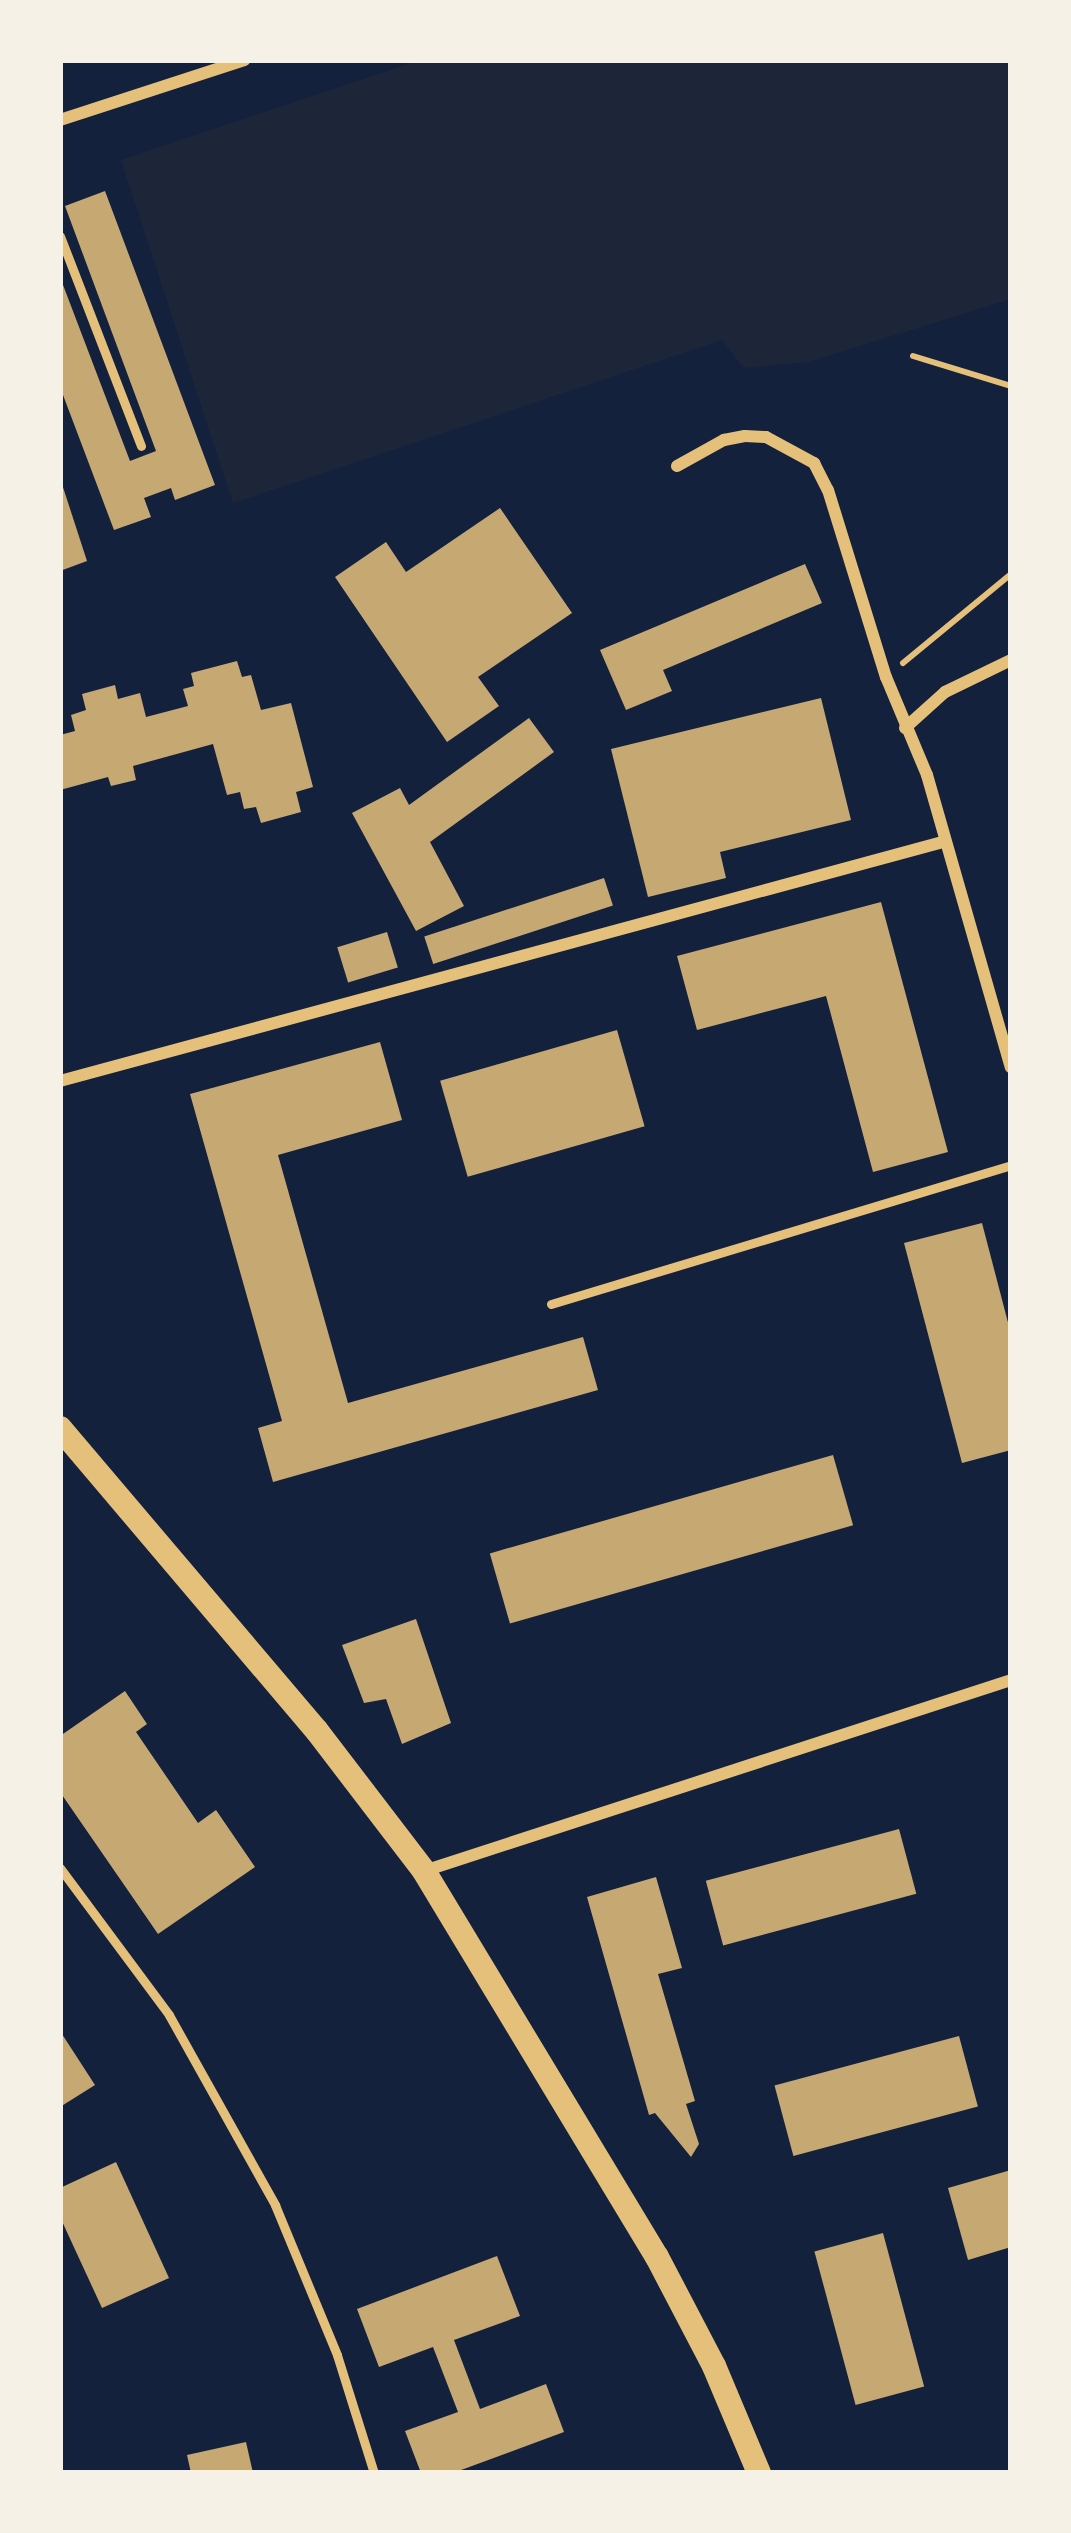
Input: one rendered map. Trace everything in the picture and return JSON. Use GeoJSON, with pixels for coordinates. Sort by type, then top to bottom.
{"type":"FeatureCollection","features":[{"type":"Feature","properties":{"kind":"main road"},"geometry":{"type":"LineString","coordinates":[[60,1428],[317,1731],[424,1871],[657,2257],[714,2366],[759,2473]]}},
{"type":"Feature","properties":{"kind":"street"},"geometry":{"type":"LineString","coordinates":[[60,120],[245,60]]}},
{"type":"Feature","properties":{"kind":"street"},"geometry":{"type":"LineString","coordinates":[[677,466],[724,440],[745,436],[766,437],[814,463],[828,490],[886,677],[927,775],[1011,1067]]}},
{"type":"Feature","properties":{"kind":"street"},"geometry":{"type":"LineString","coordinates":[[905,728],[945,692],[1011,660]]}},
{"type":"Feature","properties":{"kind":"street"},"geometry":{"type":"LineString","coordinates":[[60,1081],[943,842]]}},
{"type":"Feature","properties":{"kind":"street"},"geometry":{"type":"LineString","coordinates":[[424,1871],[1011,1680]]}},
{"type":"Feature","properties":{"kind":"lane"},"geometry":{"type":"LineString","coordinates":[[60,236],[141,446]]}},
{"type":"Feature","properties":{"kind":"lane"},"geometry":{"type":"LineString","coordinates":[[551,1304],[1011,1165]]}},
{"type":"Feature","properties":{"kind":"lane"},"geometry":{"type":"LineString","coordinates":[[60,1868],[170,2015],[275,2205],[337,2355],[374,2473]]}},
{"type":"Feature","properties":{"kind":"path"},"geometry":{"type":"LineString","coordinates":[[913,356],[1011,386]]}},
{"type":"Feature","properties":{"kind":"path"},"geometry":{"type":"LineString","coordinates":[[886,677],[1011,574]]}},
{"type":"Feature","properties":{"kind":"shaded area"},"geometry":{"type":"Polygon","coordinates":[[[420,60],[1011,60],[1011,299],[808,362],[744,368],[722,340],[233,503],[121,160],[420,60]]]}},
{"type":"Feature","properties":{"kind":"building"},"geometry":{"type":"Polygon","coordinates":[[[105,191],[215,485],[175,500],[171,488],[144,498],[151,517],[114,530],[60,387],[60,277],[130,461],[156,451],[65,206],[105,191]]]}},
{"type":"Feature","properties":{"kind":"building"},"geometry":{"type":"Polygon","coordinates":[[[60,478],[87,561],[60,571],[60,478]]]}},
{"type":"Feature","properties":{"kind":"building"},"geometry":{"type":"Polygon","coordinates":[[[500,508],[572,613],[478,677],[499,706],[447,742],[335,577],[386,542],[406,572],[500,508]]]}},
{"type":"Feature","properties":{"kind":"building"},"geometry":{"type":"Polygon","coordinates":[[[805,564],[822,603],[663,670],[672,691],[626,710],[600,650],[805,564]]]}},
{"type":"Feature","properties":{"kind":"building"},"geometry":{"type":"Polygon","coordinates":[[[237,661],[242,677],[251,675],[261,710],[291,703],[313,787],[296,792],[301,812],[261,823],[256,807],[244,809],[240,792],[227,795],[213,744],[133,766],[136,780],[111,786],[108,777],[60,790],[60,735],[75,731],[71,715],[86,710],[82,694],[115,685],[118,699],[140,693],[146,717],[188,706],[183,689],[194,686],[191,673],[237,661]]]}},
{"type":"Feature","properties":{"kind":"building"},"geometry":{"type":"Polygon","coordinates":[[[821,698],[851,820],[720,852],[726,878],[648,897],[611,749],[821,698]]]}},
{"type":"Feature","properties":{"kind":"building"},"geometry":{"type":"Polygon","coordinates":[[[529,718],[554,752],[430,842],[464,906],[416,931],[352,813],[400,788],[409,805],[529,718]]]}},
{"type":"Feature","properties":{"kind":"building"},"geometry":{"type":"Polygon","coordinates":[[[604,878],[613,906],[433,964],[424,936],[604,878]]]}},
{"type":"Feature","properties":{"kind":"building"},"geometry":{"type":"Polygon","coordinates":[[[881,902],[948,1152],[873,1172],[826,996],[697,1030],[677,956],[881,902]]]}},
{"type":"Feature","properties":{"kind":"building"},"geometry":{"type":"Polygon","coordinates":[[[387,932],[398,967],[348,983],[337,947],[387,932]]]}},
{"type":"Feature","properties":{"kind":"building"},"geometry":{"type":"Polygon","coordinates":[[[617,1030],[645,1126],[468,1177],[440,1081],[617,1030]]]}},
{"type":"Feature","properties":{"kind":"building"},"geometry":{"type":"Polygon","coordinates":[[[380,1042],[402,1120],[278,1155],[348,1403],[583,1337],[598,1390],[273,1482],[258,1428],[282,1421],[190,1094],[380,1042]]]}},
{"type":"Feature","properties":{"kind":"building"},"geometry":{"type":"Polygon","coordinates":[[[982,1223],[1011,1334],[1011,1450],[962,1463],[904,1243],[982,1223]]]}},
{"type":"Feature","properties":{"kind":"building"},"geometry":{"type":"Polygon","coordinates":[[[833,1455],[853,1525],[510,1624],[490,1553],[833,1455]]]}},
{"type":"Feature","properties":{"kind":"building"},"geometry":{"type":"Polygon","coordinates":[[[416,1619],[451,1723],[402,1744],[386,1699],[364,1703],[342,1645],[416,1619]]]}},
{"type":"Feature","properties":{"kind":"building"},"geometry":{"type":"Polygon","coordinates":[[[125,1691],[147,1724],[136,1732],[198,1823],[216,1810],[255,1867],[158,1934],[60,1792],[60,1736],[125,1691]]]}},
{"type":"Feature","properties":{"kind":"building"},"geometry":{"type":"Polygon","coordinates":[[[899,1829],[916,1894],[723,1945],[706,1881],[899,1829]]]}},
{"type":"Feature","properties":{"kind":"building"},"geometry":{"type":"Polygon","coordinates":[[[656,1877],[682,1968],[658,1974],[695,2101],[686,2104],[699,2144],[691,2157],[655,2113],[649,2115],[587,1897],[656,1877]]]}},
{"type":"Feature","properties":{"kind":"building"},"geometry":{"type":"Polygon","coordinates":[[[60,2031],[95,2085],[60,2107],[60,2031]]]}},
{"type":"Feature","properties":{"kind":"building"},"geometry":{"type":"Polygon","coordinates":[[[959,2036],[978,2107],[793,2156],[775,2085],[959,2036]]]}},
{"type":"Feature","properties":{"kind":"building"},"geometry":{"type":"Polygon","coordinates":[[[116,2162],[169,2278],[102,2308],[60,2217],[60,2188],[116,2162]]]}},
{"type":"Feature","properties":{"kind":"building"},"geometry":{"type":"Polygon","coordinates":[[[1011,2170],[1011,2247],[968,2260],[948,2188],[1011,2170]]]}},
{"type":"Feature","properties":{"kind":"building"},"geometry":{"type":"Polygon","coordinates":[[[883,2233],[924,2387],[856,2405],[814,2251],[883,2233]]]}},
{"type":"Feature","properties":{"kind":"building"},"geometry":{"type":"Polygon","coordinates":[[[497,2256],[520,2316],[454,2340],[480,2409],[546,2384],[564,2432],[453,2473],[421,2473],[405,2431],[458,2412],[433,2347],[379,2367],[357,2309],[497,2256]]]}},
{"type":"Feature","properties":{"kind":"building"},"geometry":{"type":"Polygon","coordinates":[[[246,2442],[253,2473],[191,2473],[187,2455],[246,2442]]]}}]}
